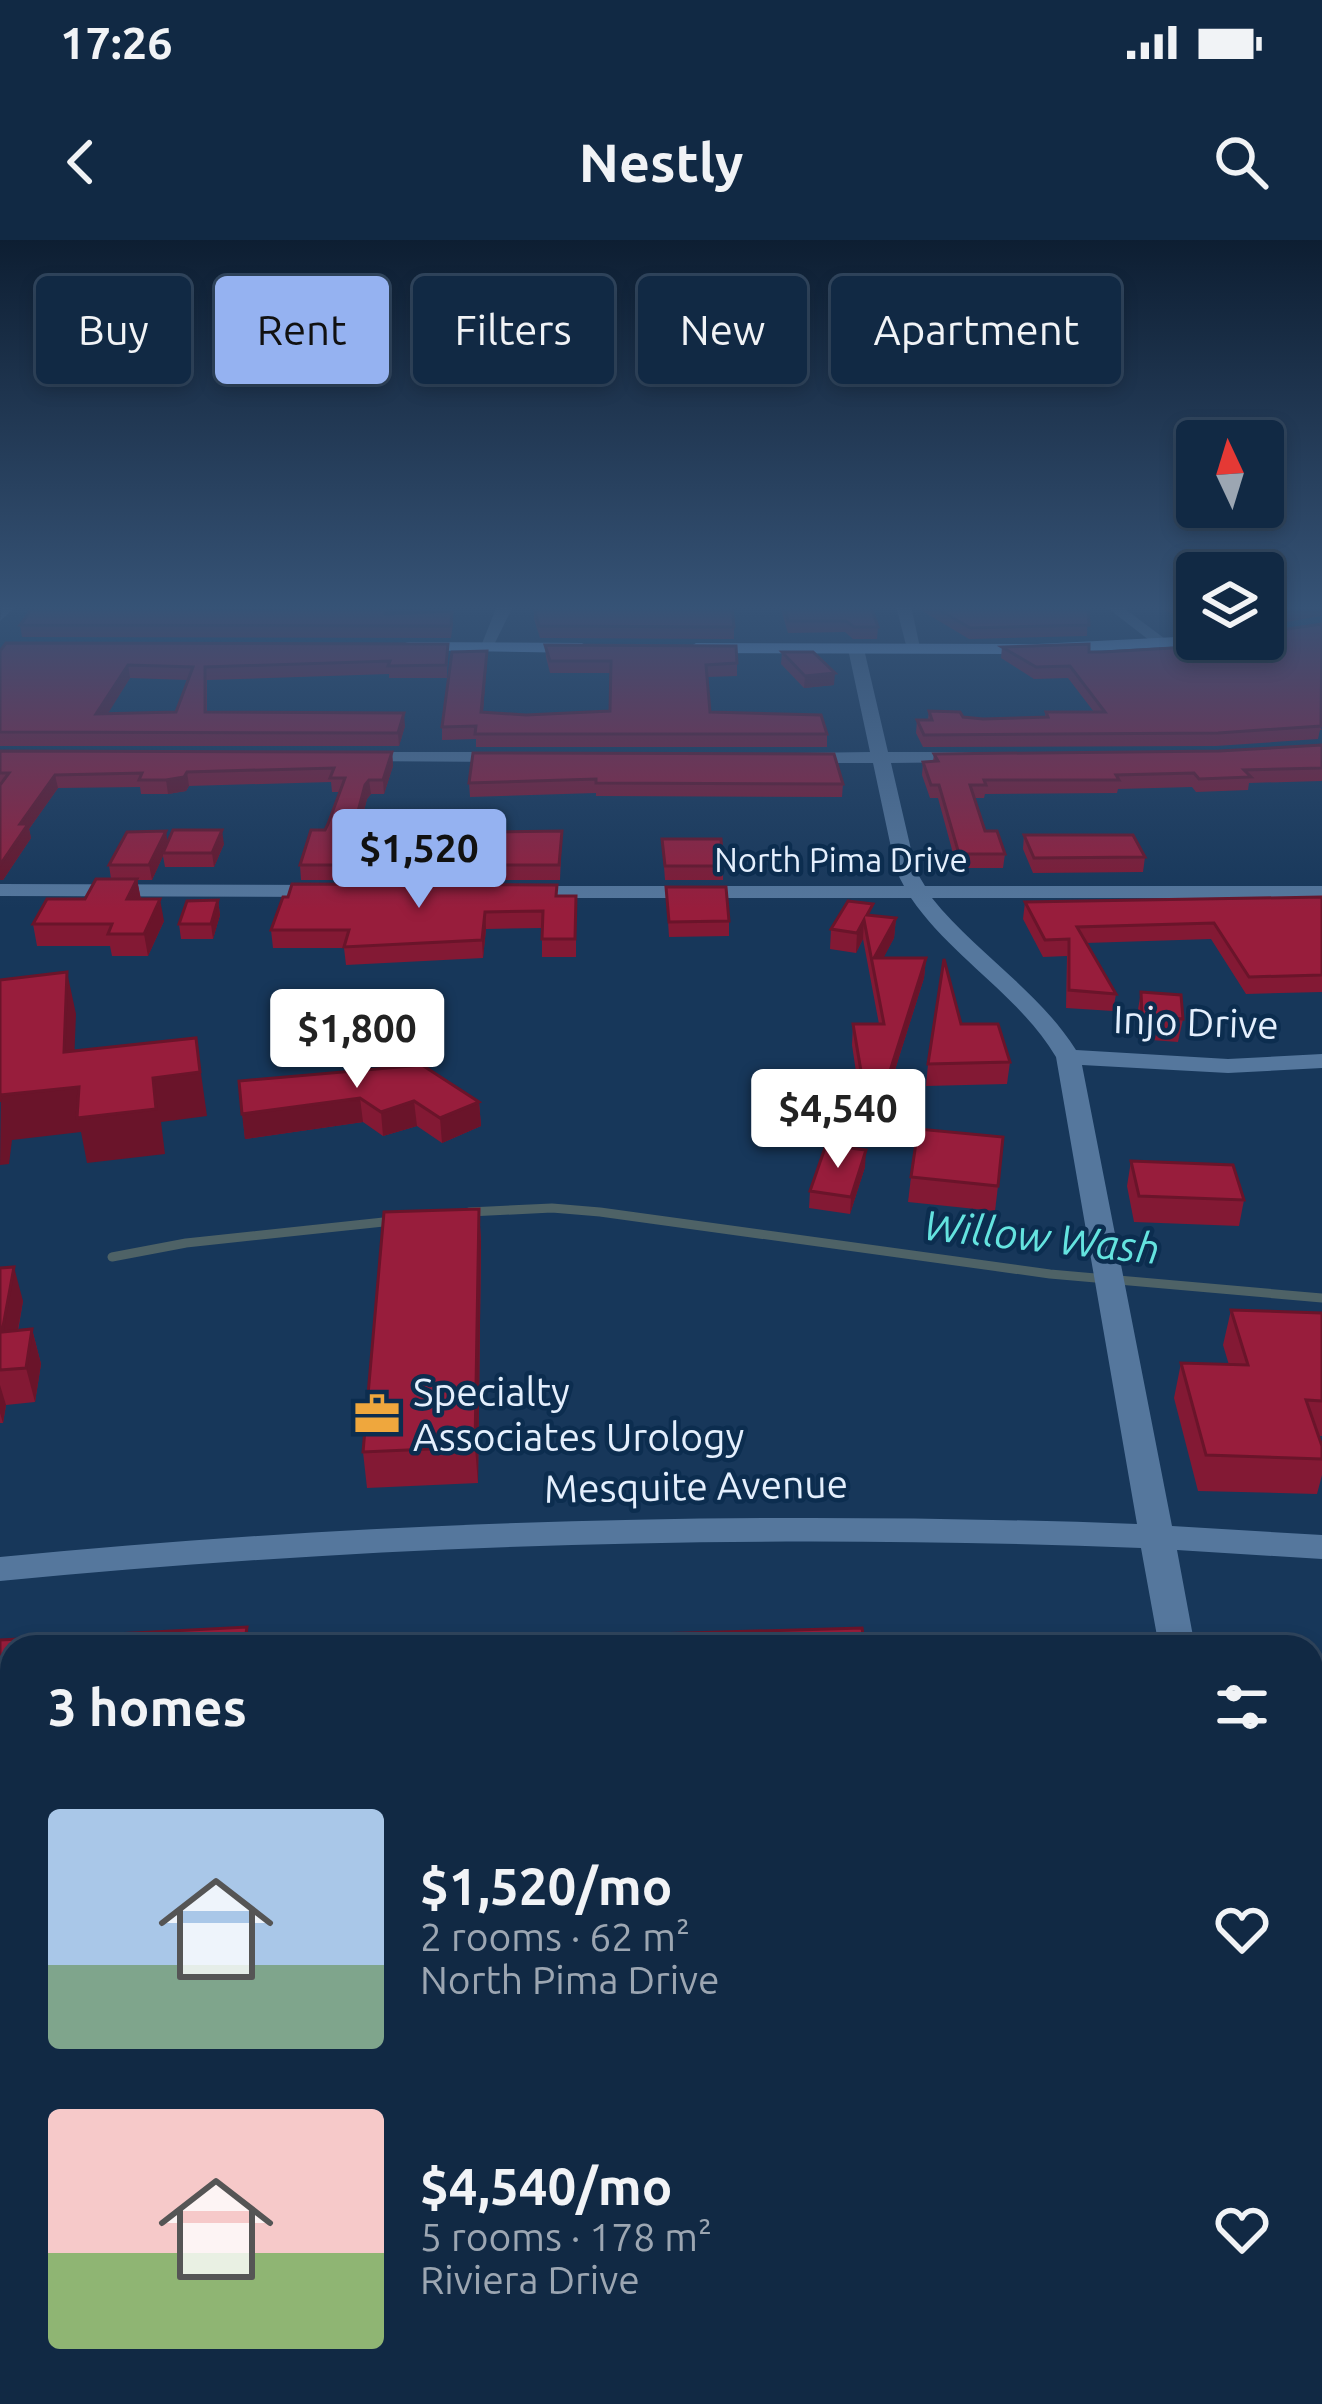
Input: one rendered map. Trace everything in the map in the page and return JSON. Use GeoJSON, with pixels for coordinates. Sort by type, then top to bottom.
{"type":"FeatureCollection","features":[{"type":"Feature","properties":{"kind":"street"},"geometry":{"type":"LineString","coordinates":[[869,707],[906,871],[916,893],[955,942],[1041,1015],[1068,1057],[1175,1635]]}},
{"type":"Feature","properties":{"kind":"street"},"geometry":{"type":"LineString","coordinates":[[334,757],[524,757]]}},
{"type":"Feature","properties":{"kind":"street"},"geometry":{"type":"LineString","coordinates":[[786,758],[1001,757]]}},
{"type":"Feature","properties":{"kind":"street"},"geometry":{"type":"LineString","coordinates":[[0,890],[352,891]]}},
{"type":"Feature","properties":{"kind":"street","name":"North Pima Drive"},"geometry":{"type":"LineString","coordinates":[[493,892],[1322,892]]}},
{"type":"Feature","properties":{"kind":"street","name":"Injo Drive"},"geometry":{"type":"LineString","coordinates":[[1068,1057],[1228,1066],[1322,1061]]}},
{"type":"Feature","properties":{"kind":"street","name":"Mesquite Avenue"},"geometry":{"type":"LineString","coordinates":[[0,1569],[331,1540],[575,1528],[877,1526],[1322,1547]]}},
{"type":"Feature","properties":{"kind":"building"},"geometry":{"type":"Polygon","coordinates":[[[0,707],[101,707],[96,714],[176,712],[178,707],[205,707],[205,712],[404,713],[398,733],[0,732],[0,707]]]}},
{"type":"Feature","properties":{"kind":"building"},"geometry":{"type":"Polygon","coordinates":[[[445,707],[481,707],[481,712],[526,715],[610,711],[610,707],[710,707],[710,712],[821,715],[827,734],[475,734],[476,726],[442,727],[445,707]]]}},
{"type":"Feature","properties":{"kind":"building"},"geometry":{"type":"Polygon","coordinates":[[[1101,707],[1321,707],[1321,726],[1218,733],[924,735],[917,720],[932,720],[929,711],[983,719],[1048,717],[1046,712],[1105,712],[1101,707]]]}},
{"type":"Feature","properties":{"kind":"building"},"geometry":{"type":"Polygon","coordinates":[[[1322,745],[1322,768],[1244,770],[1251,777],[1116,775],[1119,780],[984,780],[986,785],[970,785],[985,831],[997,831],[1005,854],[959,854],[939,785],[931,785],[923,762],[938,761],[934,754],[1219,751],[1322,745]]]}},
{"type":"Feature","properties":{"kind":"building"},"geometry":{"type":"Polygon","coordinates":[[[0,751],[392,752],[383,780],[369,780],[365,785],[352,834],[562,831],[559,865],[300,865],[311,830],[325,830],[345,778],[330,778],[334,768],[187,772],[184,777],[166,780],[139,780],[142,773],[55,775],[20,824],[28,824],[0,865],[0,785],[9,773],[0,773],[0,751]]]}},
{"type":"Feature","properties":{"kind":"building"},"geometry":{"type":"Polygon","coordinates":[[[473,753],[834,754],[843,784],[596,783],[596,779],[469,783],[473,753]]]}},
{"type":"Feature","properties":{"kind":"building"},"geometry":{"type":"Polygon","coordinates":[[[173,830],[222,830],[212,853],[163,853],[173,830]]]}},
{"type":"Feature","properties":{"kind":"building"},"geometry":{"type":"Polygon","coordinates":[[[166,831],[149,865],[109,865],[127,832],[166,831]]]}},
{"type":"Feature","properties":{"kind":"building"},"geometry":{"type":"Polygon","coordinates":[[[1024,835],[1133,835],[1145,857],[1034,858],[1024,835]]]}},
{"type":"Feature","properties":{"kind":"building"},"geometry":{"type":"Polygon","coordinates":[[[662,839],[721,839],[723,866],[665,866],[662,839]]]}},
{"type":"Feature","properties":{"kind":"building"},"geometry":{"type":"Polygon","coordinates":[[[96,879],[137,879],[127,899],[160,899],[144,934],[108,934],[112,924],[33,924],[47,899],[85,899],[96,879]]]}},
{"type":"Feature","properties":{"kind":"building"},"geometry":{"type":"Polygon","coordinates":[[[292,884],[557,885],[556,896],[576,896],[575,939],[542,939],[543,911],[485,912],[482,940],[344,947],[349,930],[271,930],[292,884]]]}},
{"type":"Feature","properties":{"kind":"building"},"geometry":{"type":"Polygon","coordinates":[[[666,887],[726,887],[729,921],[669,922],[666,887]]]}},
{"type":"Feature","properties":{"kind":"building"},"geometry":{"type":"Polygon","coordinates":[[[1322,897],[1322,975],[1249,977],[1214,923],[1077,927],[1116,994],[1069,990],[1069,939],[1045,940],[1025,902],[1322,897]]]}},
{"type":"Feature","properties":{"kind":"building"},"geometry":{"type":"Polygon","coordinates":[[[218,900],[211,924],[179,924],[187,901],[218,900]]]}},
{"type":"Feature","properties":{"kind":"building"},"geometry":{"type":"Polygon","coordinates":[[[848,901],[873,904],[867,915],[896,918],[874,958],[926,958],[890,1071],[861,1071],[853,1024],[884,1024],[864,920],[857,933],[831,929],[848,901]]]}},
{"type":"Feature","properties":{"kind":"building"},"geometry":{"type":"Polygon","coordinates":[[[944,959],[961,1024],[998,1024],[1010,1062],[928,1064],[944,959]]]}},
{"type":"Feature","properties":{"kind":"building"},"geometry":{"type":"Polygon","coordinates":[[[67,972],[64,1052],[196,1038],[200,1072],[153,1078],[156,1109],[77,1118],[79,1087],[1,1095],[0,1102],[0,980],[67,972]]]}},
{"type":"Feature","properties":{"kind":"building"},"geometry":{"type":"Polygon","coordinates":[[[1141,992],[1181,995],[1183,1019],[1142,1015],[1141,992]]]}},
{"type":"Feature","properties":{"kind":"building"},"geometry":{"type":"Polygon","coordinates":[[[422,1065],[479,1102],[440,1118],[414,1101],[381,1112],[360,1098],[242,1114],[239,1081],[422,1065]]]}},
{"type":"Feature","properties":{"kind":"building"},"geometry":{"type":"Polygon","coordinates":[[[918,1129],[1003,1137],[998,1186],[911,1177],[918,1129]]]}},
{"type":"Feature","properties":{"kind":"building"},"geometry":{"type":"Polygon","coordinates":[[[826,1145],[866,1150],[851,1197],[810,1191],[826,1145]]]}},
{"type":"Feature","properties":{"kind":"building"},"geometry":{"type":"Polygon","coordinates":[[[1131,1161],[1233,1165],[1244,1200],[1139,1196],[1131,1161]]]}},
{"type":"Feature","properties":{"kind":"building"},"geometry":{"type":"Polygon","coordinates":[[[479,1209],[475,1447],[363,1452],[384,1212],[479,1209]]]}},
{"type":"Feature","properties":{"kind":"building"},"geometry":{"type":"Polygon","coordinates":[[[14,1267],[2,1332],[32,1329],[26,1368],[0,1370],[0,1268],[14,1267]]]}},
{"type":"Feature","properties":{"kind":"building"},"geometry":{"type":"Polygon","coordinates":[[[1231,1310],[1322,1313],[1322,1401],[1306,1400],[1322,1459],[1206,1455],[1181,1363],[1248,1365],[1231,1310]]]}},
{"type":"Feature","properties":{"kind":"building"},"geometry":{"type":"Polygon","coordinates":[[[247,1627],[246,1635],[95,1635],[247,1627]]]}},
{"type":"Feature","properties":{"kind":"building"},"geometry":{"type":"Polygon","coordinates":[[[862,1628],[863,1635],[623,1635],[862,1628]]]}},
{"type":"Feature","properties":{"kind":"waterway","name":"Willow Wash"},"geometry":{"type":"LineString","coordinates":[[469,1212],[552,1208],[600,1212],[1050,1274],[1322,1298]]}},
{"type":"Feature","properties":{"kind":"waterway","name":"Willow Wash"},"geometry":{"type":"LineString","coordinates":[[112,1257],[186,1243],[393,1221]]}},
{"type":"Feature","properties":{"kind":"place","name":"Specialty Associates Urology"},"geometry":{"type":"Point","coordinates":[377,1414]}}]}
